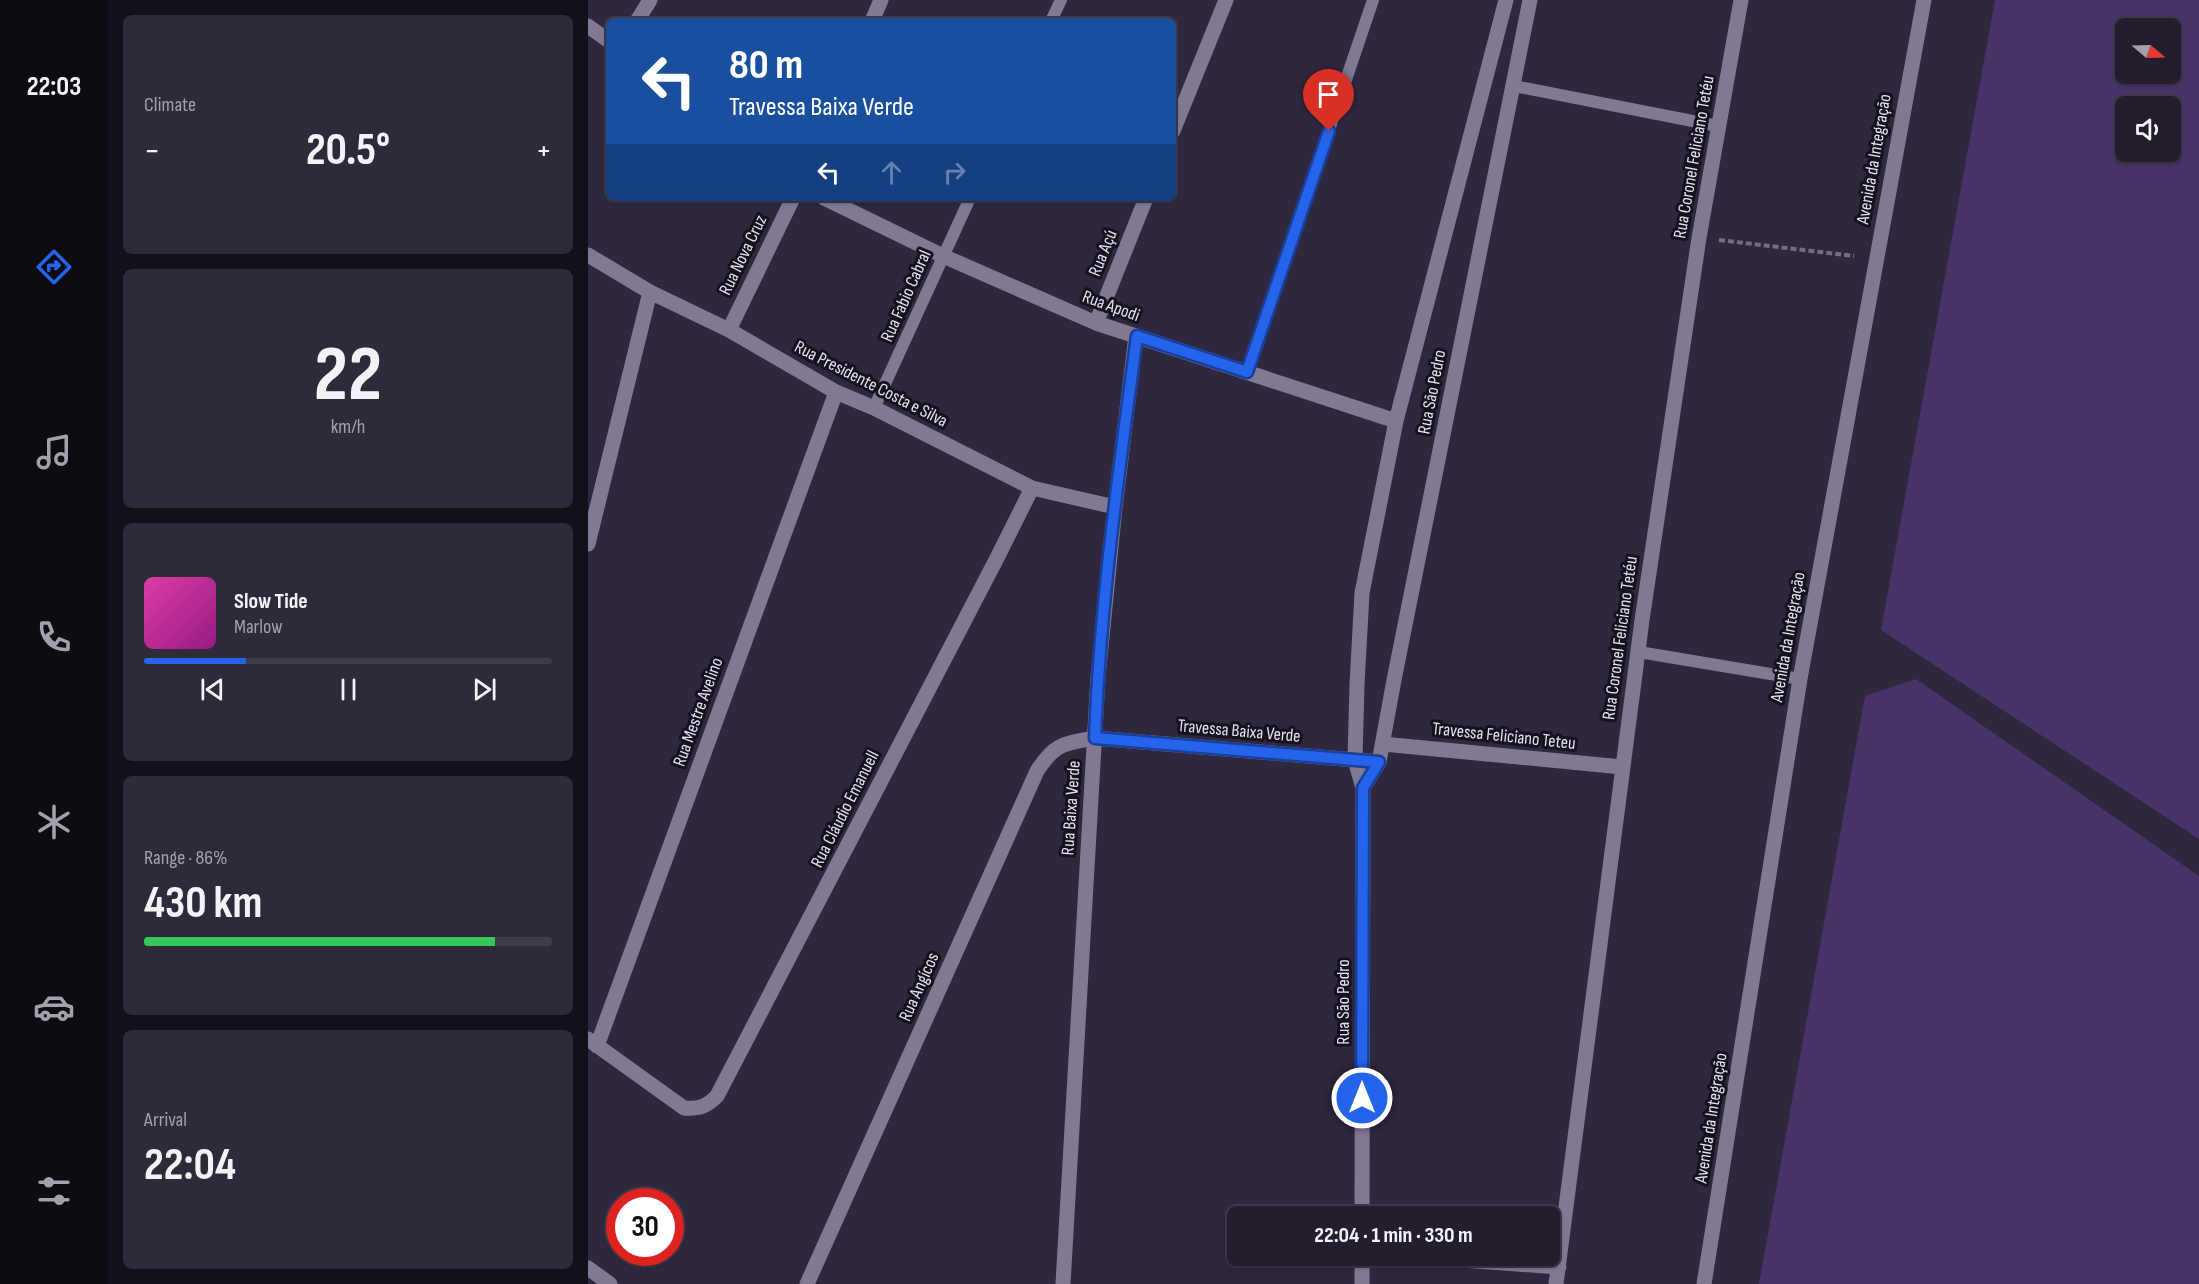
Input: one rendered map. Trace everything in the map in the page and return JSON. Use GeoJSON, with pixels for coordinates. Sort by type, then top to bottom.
{"type":"FeatureCollection","features":[{"type":"Feature","properties":{"kind":"street"},"geometry":{"type":"LineString","coordinates":[[639,18],[650,0]]}},
{"type":"Feature","properties":{"kind":"street"},"geometry":{"type":"LineString","coordinates":[[873,18],[881,0]]}},
{"type":"Feature","properties":{"kind":"street"},"geometry":{"type":"LineString","coordinates":[[1176,124],[1226,0]]}},
{"type":"Feature","properties":{"kind":"street","name":"Rua São Pedro"},"geometry":{"type":"LineString","coordinates":[[1362,1206],[1363,788],[1356,760],[1362,592],[1396,421],[1506,0]]}},
{"type":"Feature","properties":{"kind":"street","name":"Rua Coronel Feliciano Tetéu"},"geometry":{"type":"LineString","coordinates":[[1556,1284],[1622,767],[1699,238],[1741,0]]}},
{"type":"Feature","properties":{"kind":"street","name":"Avenida da Integração"},"geometry":{"type":"LineString","coordinates":[[1704,1284],[1800,679],[1924,0]]}},
{"type":"Feature","properties":{"kind":"street","name":"Rua São Pedro"},"geometry":{"type":"LineString","coordinates":[[1363,788],[1379,762],[1383,744],[1396,669],[1514,86],[1525,2]]}},
{"type":"Feature","properties":{"kind":"street"},"geometry":{"type":"LineString","coordinates":[[588,26],[606,39]]}},
{"type":"Feature","properties":{"kind":"street","name":"Rua Nova Cruz"},"geometry":{"type":"LineString","coordinates":[[729,330],[792,201]]}},
{"type":"Feature","properties":{"kind":"street","name":"Rua Apodi"},"geometry":{"type":"LineString","coordinates":[[830,201],[943,256],[1096,323],[1396,421]]}},
{"type":"Feature","properties":{"kind":"street","name":"Rua Açú"},"geometry":{"type":"LineString","coordinates":[[1096,323],[1145,201]]}},
{"type":"Feature","properties":{"kind":"street","name":"Rua Presidente Costa e Silva"},"geometry":{"type":"LineString","coordinates":[[588,255],[650,292],[729,330],[836,392],[874,408],[1032,488],[1115,507]]}},
{"type":"Feature","properties":{"kind":"street"},"geometry":{"type":"LineString","coordinates":[[588,544],[650,292]]}},
{"type":"Feature","properties":{"kind":"street","name":"Rua Baixa Verde"},"geometry":{"type":"LineString","coordinates":[[1063,1284],[1098,677],[1115,507],[1137,336]]}},
{"type":"Feature","properties":{"kind":"street","name":"Rua Mestre Avelino"},"geometry":{"type":"LineString","coordinates":[[592,1043],[836,392]]}},
{"type":"Feature","properties":{"kind":"street","name":"Rua Cláudio Emanuell"},"geometry":{"type":"LineString","coordinates":[[592,1043],[684,1108],[698,1109],[708,1105],[717,1096],[1032,488]]}},
{"type":"Feature","properties":{"kind":"street","name":"Travessa Baixa Verde"},"geometry":{"type":"LineString","coordinates":[[1095,738],[1379,762]]}},
{"type":"Feature","properties":{"kind":"street","name":"Rua Angícos"},"geometry":{"type":"LineString","coordinates":[[807,1284],[1037,771],[1051,751],[1065,744],[1095,738]]}},
{"type":"Feature","properties":{"kind":"street","name":"Travessa Feliciano Teteu"},"geometry":{"type":"LineString","coordinates":[[1383,744],[1622,767]]}},
{"type":"Feature","properties":{"kind":"street"},"geometry":{"type":"LineString","coordinates":[[1362,1266],[1362,1284]]}},
{"type":"Feature","properties":{"kind":"street"},"geometry":{"type":"LineString","coordinates":[[1545,1266],[1559,1267]]}},
{"type":"Feature","properties":{"kind":"street"},"geometry":{"type":"LineString","coordinates":[[588,1268],[610,1284]]}},
{"type":"Feature","properties":{"kind":"lane"},"geometry":{"type":"LineString","coordinates":[[1052,18],[1061,0]]}},
{"type":"Feature","properties":{"kind":"lane"},"geometry":{"type":"LineString","coordinates":[[1247,372],[1373,0]]}},
{"type":"Feature","properties":{"kind":"lane"},"geometry":{"type":"LineString","coordinates":[[1514,86],[1719,126]]}},
{"type":"Feature","properties":{"kind":"lane","name":"Rua Fabio Cabral"},"geometry":{"type":"LineString","coordinates":[[874,408],[969,201]]}},
{"type":"Feature","properties":{"kind":"lane"},"geometry":{"type":"LineString","coordinates":[[1639,651],[1800,679]]}},
{"type":"Feature","properties":{"kind":"path"},"geometry":{"type":"LineString","coordinates":[[1699,238],[1876,258]]}},
{"type":"Feature","properties":{"kind":"shaded area"},"geometry":{"type":"Polygon","coordinates":[[[1995,0],[2199,0],[2199,839],[1881,630],[1995,0]]]}},
{"type":"Feature","properties":{"kind":"shaded area"},"geometry":{"type":"Polygon","coordinates":[[[1916,679],[2199,876],[2199,1284],[1759,1284],[1865,696],[1916,679]]]}},
{"type":"Feature","properties":{"kind":"route"},"geometry":{"type":"LineString","coordinates":[[1329,131],[1247,372],[1137,336],[1115,507],[1098,677],[1095,738],[1379,762],[1363,788],[1362,1098]]}}]}
